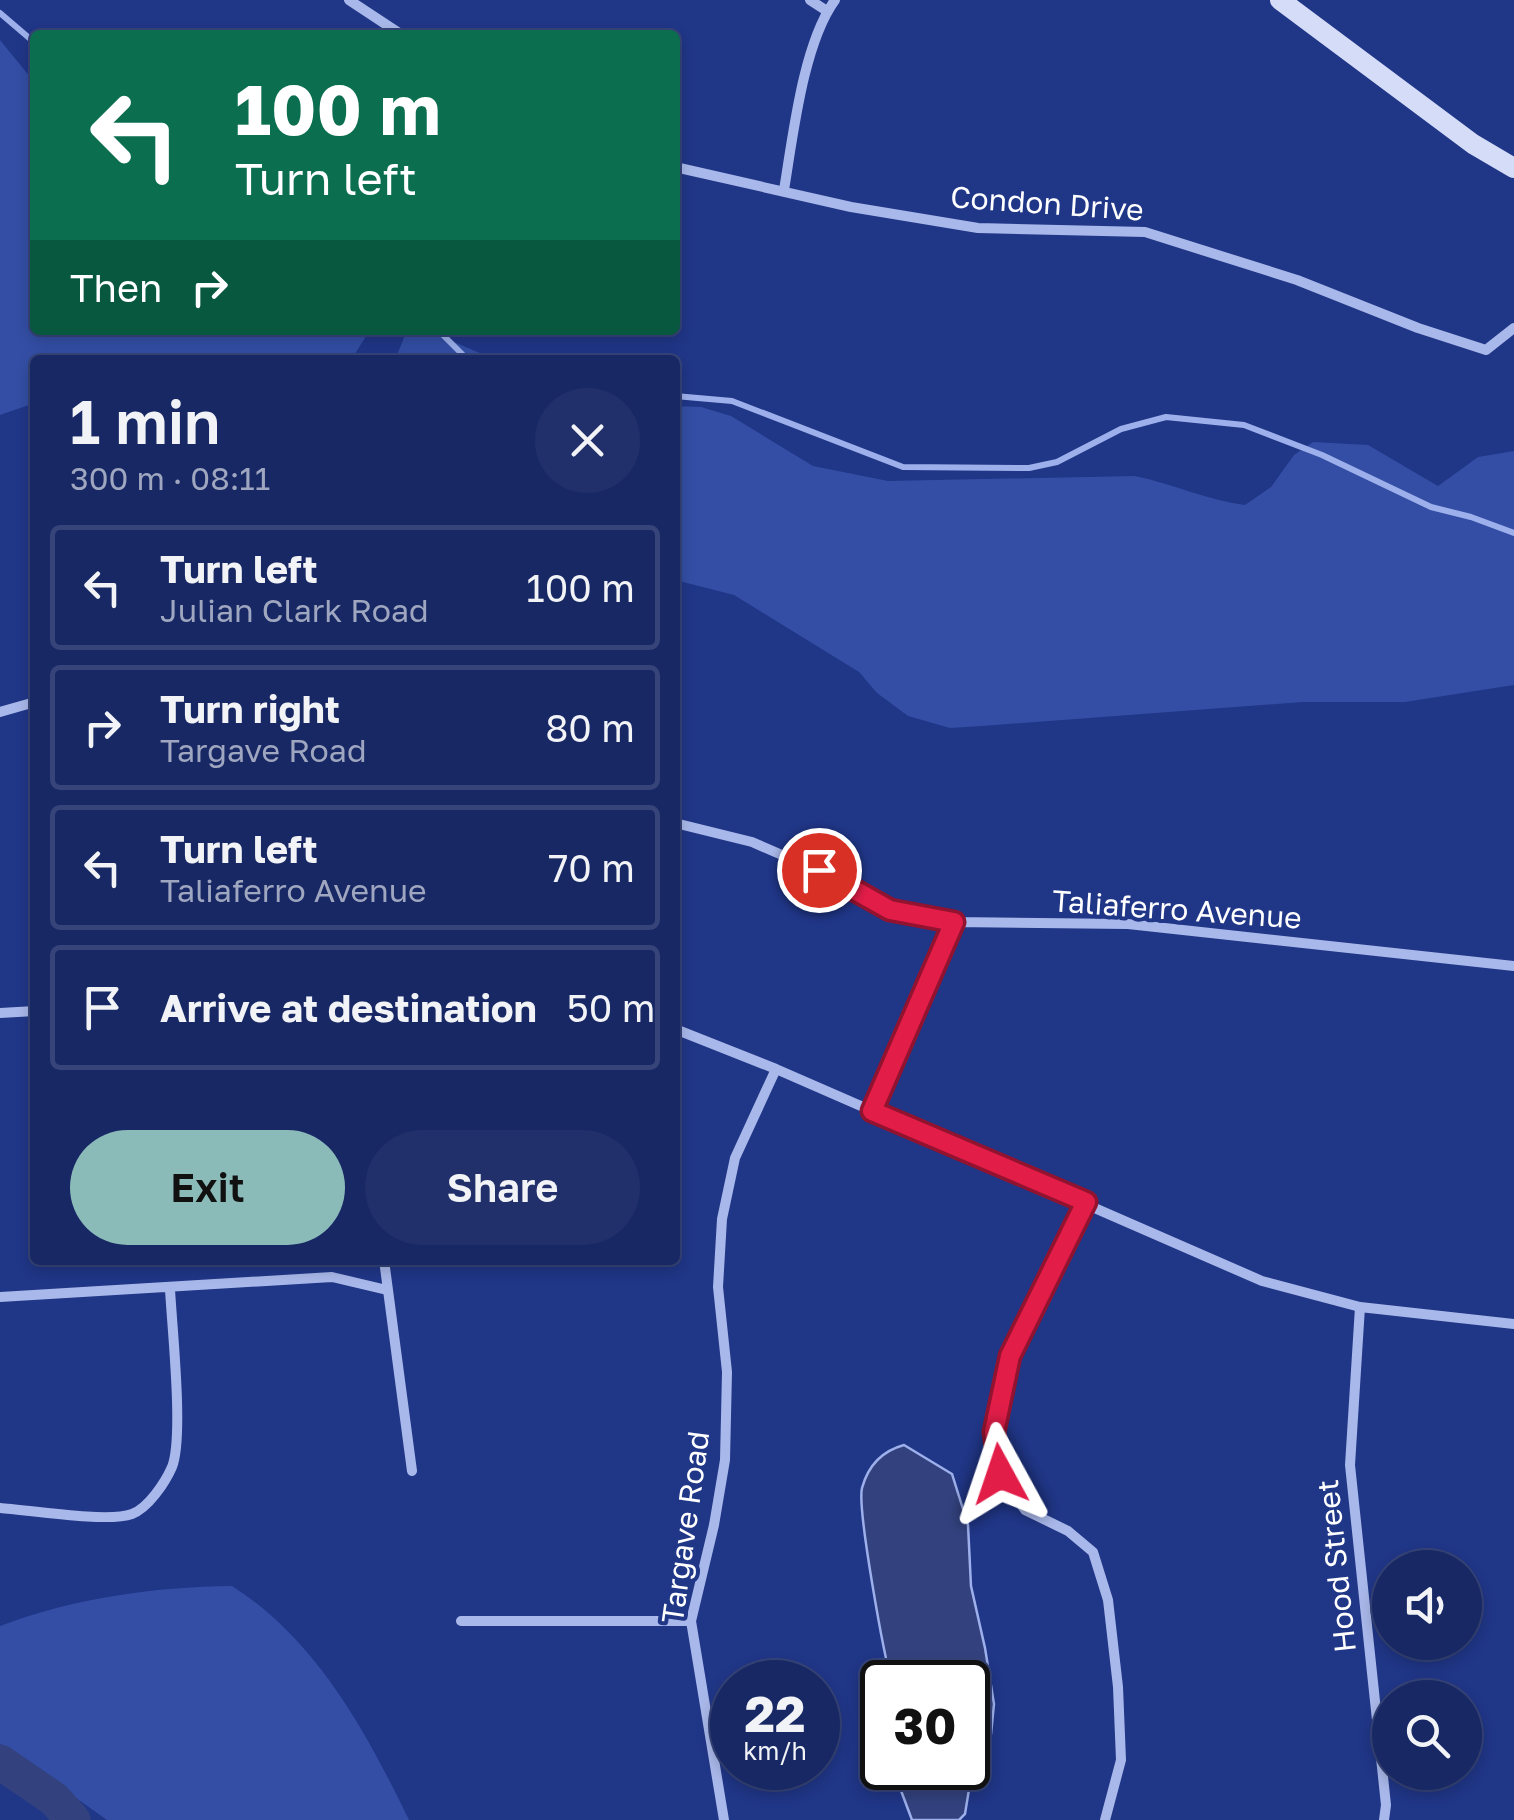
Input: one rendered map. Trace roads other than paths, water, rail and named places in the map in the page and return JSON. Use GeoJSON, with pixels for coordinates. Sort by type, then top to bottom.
{"type":"FeatureCollection","features":[{"type":"Feature","properties":{"kind":"street"},"geometry":{"type":"LineString","coordinates":[[349,0],[394,30]]}},
{"type":"Feature","properties":{"kind":"street"},"geometry":{"type":"LineString","coordinates":[[810,0],[827,12]]}},
{"type":"Feature","properties":{"kind":"street"},"geometry":{"type":"LineString","coordinates":[[784,190],[800,91],[827,12],[835,0]]}},
{"type":"Feature","properties":{"kind":"street"},"geometry":{"type":"LineString","coordinates":[[1280,0],[1472,144],[1514,168]]}},
{"type":"Feature","properties":{"kind":"street","name":"Condon Drive"},"geometry":{"type":"LineString","coordinates":[[680,168],[851,207],[978,228],[1145,232],[1297,280],[1486,350],[1514,328]]}},
{"type":"Feature","properties":{"kind":"street"},"geometry":{"type":"LineString","coordinates":[[0,712],[30,703]]}},
{"type":"Feature","properties":{"kind":"street","name":"Taliaferro Avenue"},"geometry":{"type":"LineString","coordinates":[[680,824],[752,842],[819,870],[890,910],[954,922],[1128,924],[1514,966]]}},
{"type":"Feature","properties":{"kind":"street"},"geometry":{"type":"LineString","coordinates":[[872,1111],[954,922]]}},
{"type":"Feature","properties":{"kind":"street"},"geometry":{"type":"LineString","coordinates":[[0,1013],[30,1012]]}},
{"type":"Feature","properties":{"kind":"street"},"geometry":{"type":"LineString","coordinates":[[680,1031],[776,1068],[1262,1281],[1360,1308],[1514,1324]]}},
{"type":"Feature","properties":{"kind":"street","name":"Targave Road"},"geometry":{"type":"LineString","coordinates":[[724,1820],[692,1622],[725,1460],[726,1372],[718,1287],[722,1219],[735,1158],[776,1068]]}},
{"type":"Feature","properties":{"kind":"street"},"geometry":{"type":"LineString","coordinates":[[1086,1202],[1010,1356],[994,1432],[1000,1474],[1026,1510],[1068,1531],[1093,1552],[1108,1600],[1118,1687],[1120,1760],[1106,1820]]}},
{"type":"Feature","properties":{"kind":"street"},"geometry":{"type":"LineString","coordinates":[[384,1265],[412,1471]]}},
{"type":"Feature","properties":{"kind":"street"},"geometry":{"type":"LineString","coordinates":[[0,1298],[332,1277],[387,1290]]}},
{"type":"Feature","properties":{"kind":"street"},"geometry":{"type":"LineString","coordinates":[[0,1508],[110,1516],[134,1514],[156,1493],[173,1465],[176,1423],[170,1289]]}},
{"type":"Feature","properties":{"kind":"street","name":"Hood Street"},"geometry":{"type":"LineString","coordinates":[[1360,1308],[1350,1464],[1386,1805],[1384,1820]]}},
{"type":"Feature","properties":{"kind":"street"},"geometry":{"type":"LineString","coordinates":[[461,1621],[692,1622]]}},
{"type":"Feature","properties":{"kind":"waterway"},"geometry":{"type":"LineString","coordinates":[[0,13],[30,39]]}},
{"type":"Feature","properties":{"kind":"waterway"},"geometry":{"type":"LineString","coordinates":[[443,335],[463,355]]}},
{"type":"Feature","properties":{"kind":"waterway"},"geometry":{"type":"LineString","coordinates":[[680,396],[732,401],[903,467],[1029,468],[1057,462],[1121,429],[1166,417],[1244,425],[1322,455],[1431,507],[1514,533]]}},
{"type":"Feature","properties":{"kind":"waterway"},"geometry":{"type":"LineString","coordinates":[[0,1762],[54,1799],[73,1820]]}}]}
